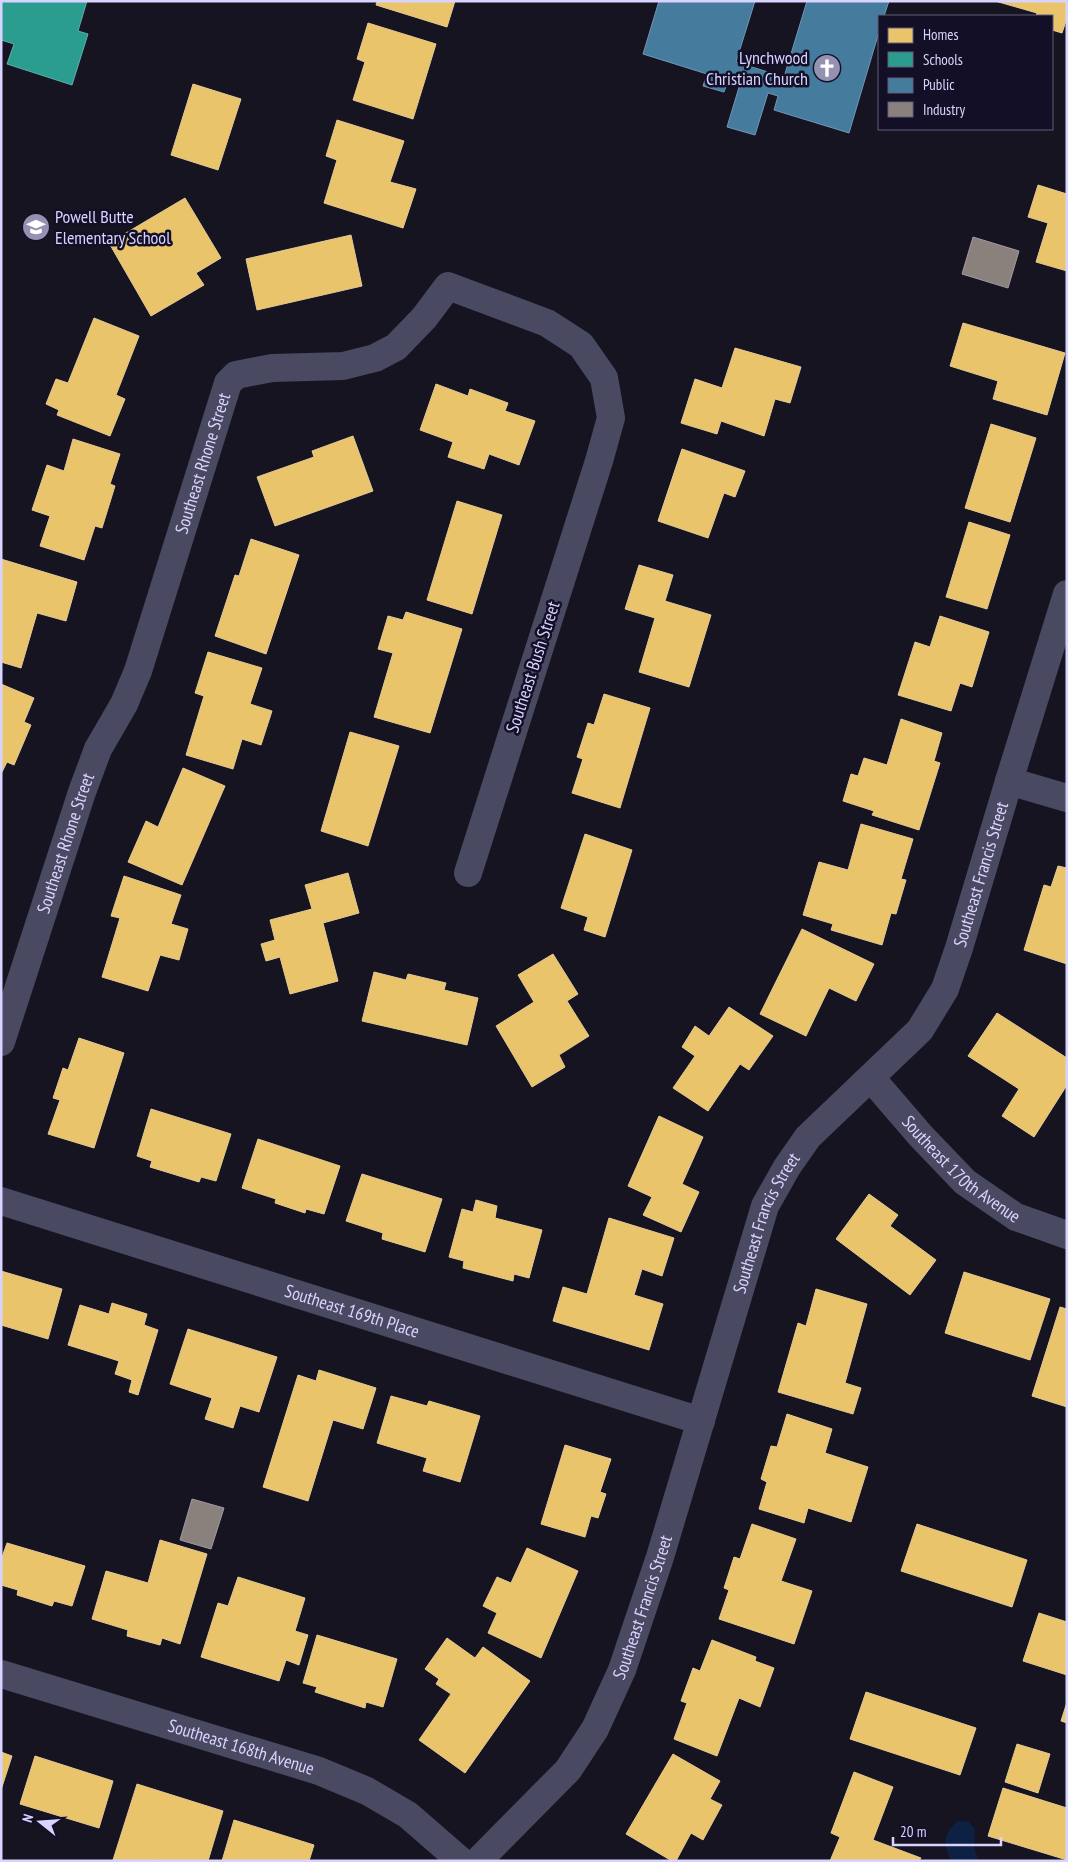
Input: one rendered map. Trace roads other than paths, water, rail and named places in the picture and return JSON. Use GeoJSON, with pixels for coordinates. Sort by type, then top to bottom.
{"type":"FeatureCollection","features":[{"type":"Feature","properties":{"kind":"street","name":"Southeast Rhone Street"},"geometry":{"type":"LineString","coordinates":[[1,1042],[82,792],[98,749],[124,704],[138,671],[228,383],[236,375],[272,368],[343,366],[375,358],[396,347],[424,318],[448,286],[547,323],[581,345],[604,378],[611,418],[599,462]]}},
{"type":"Feature","properties":{"kind":"street","name":"Southeast Bush Street"},"geometry":{"type":"LineString","coordinates":[[468,873],[599,462]]}},
{"type":"Feature","properties":{"kind":"street","name":"Southeast Francis Street"},"geometry":{"type":"LineString","coordinates":[[478,1861],[568,1770],[595,1729],[622,1670],[701,1421],[765,1206],[787,1167],[808,1137],[872,1078],[920,1030],[945,989],[1067,594]]}},
{"type":"Feature","properties":{"kind":"street"},"geometry":{"type":"LineString","coordinates":[[1009,781],[1067,798]]}},
{"type":"Feature","properties":{"kind":"street","name":"Southeast 170th Avenue"},"geometry":{"type":"LineString","coordinates":[[872,1078],[920,1135],[965,1182],[1016,1217],[1067,1234]]}},
{"type":"Feature","properties":{"kind":"street","name":"Southeast 169th Place"},"geometry":{"type":"LineString","coordinates":[[1,1201],[701,1421]]}},
{"type":"Feature","properties":{"kind":"street","name":"Southeast 168th Avenue"},"geometry":{"type":"LineString","coordinates":[[1,1674],[319,1771],[367,1791],[408,1815],[460,1861]]}},
{"type":"Feature","properties":{"kind":"water"},"geometry":{"type":"Polygon","coordinates":[[[959,1821],[969,1822],[975,1829],[974,1847],[979,1861],[951,1861],[948,1855],[947,1834],[959,1821]]]}},
{"type":"Feature","properties":{"kind":"place","name":"Lynchwood Christian Church"},"geometry":{"type":"Point","coordinates":[827,68]}},
{"type":"Feature","properties":{"kind":"place","name":"Powell Butte Elementary School"},"geometry":{"type":"Point","coordinates":[36,227]}}]}
